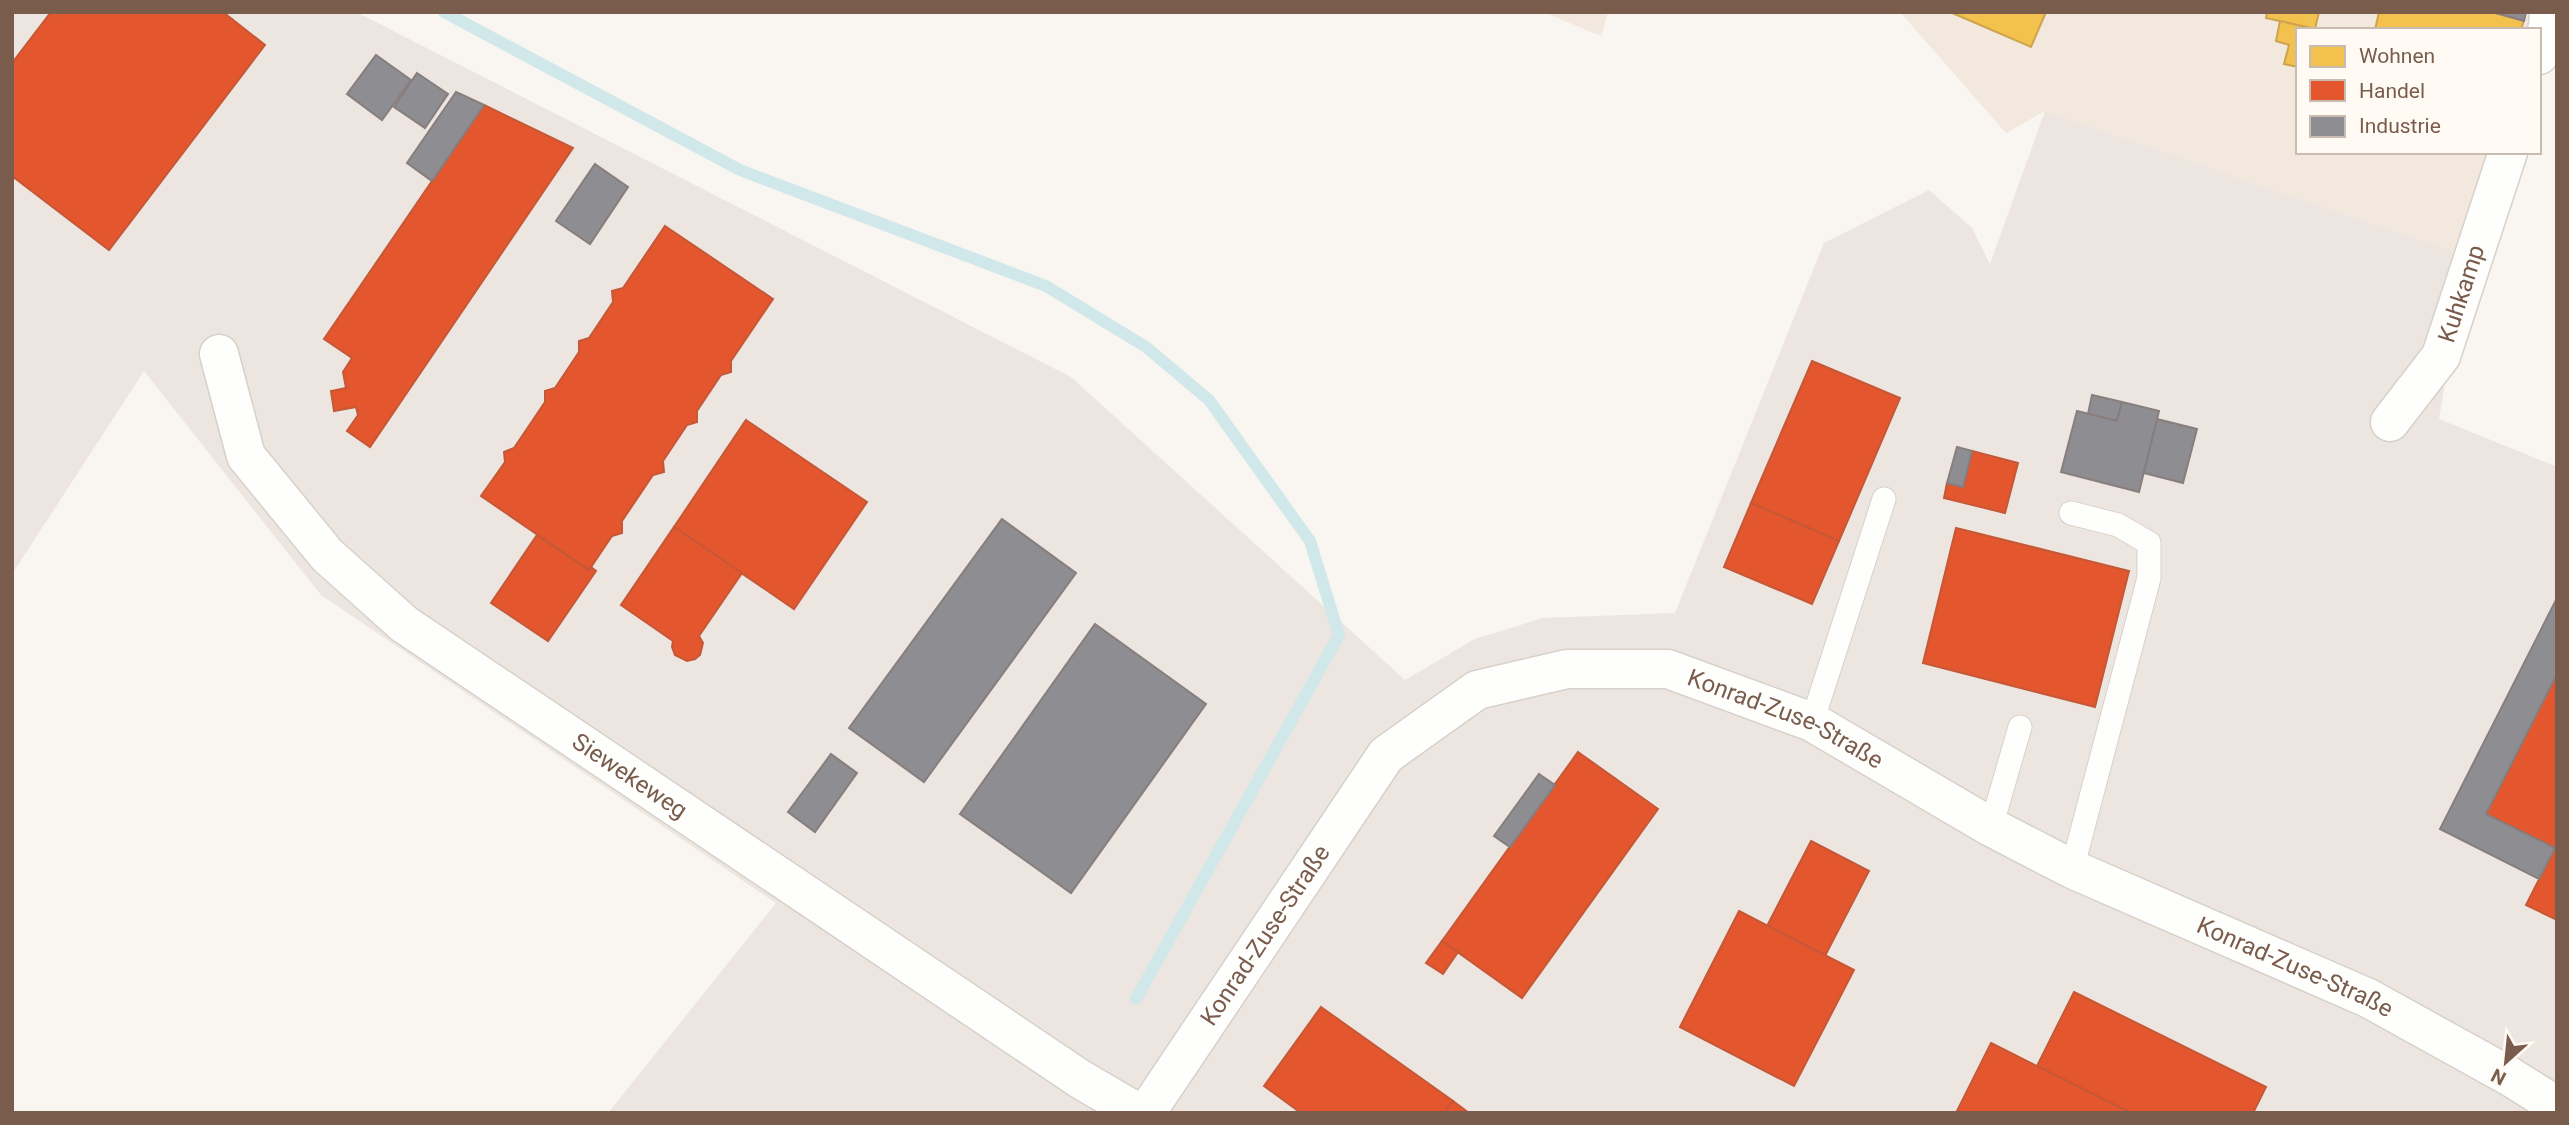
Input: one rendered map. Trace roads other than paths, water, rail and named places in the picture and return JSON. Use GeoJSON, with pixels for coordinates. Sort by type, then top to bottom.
{"type":"FeatureCollection","features":[{"type":"Feature","properties":{"kind":"street"},"geometry":{"type":"LineString","coordinates":[[2541,49],[2548,27],[2549,12]]}},
{"type":"Feature","properties":{"kind":"street","name":"Kuhkamp"},"geometry":{"type":"LineString","coordinates":[[2389,422],[2441,356],[2507,154]]}},
{"type":"Feature","properties":{"kind":"street","name":"Siewekeweg"},"geometry":{"type":"LineString","coordinates":[[219,354],[246,456],[327,555],[404,624],[1080,1079],[1138,1113]]}},
{"type":"Feature","properties":{"kind":"street","name":"Konrad-Zuse-Straße"},"geometry":{"type":"LineString","coordinates":[[1146,1113],[1386,755],[1477,690],[1567,669],[1668,669],[1812,722],[1991,827],[2072,869],[2368,998],[2509,1076],[2557,1107]]}},
{"type":"Feature","properties":{"kind":"lane"},"geometry":{"type":"LineString","coordinates":[[1812,722],[1884,499]]}},
{"type":"Feature","properties":{"kind":"lane"},"geometry":{"type":"LineString","coordinates":[[2071,513],[2118,525],[2148,543],[2149,566],[2149,578],[2072,869]]}},
{"type":"Feature","properties":{"kind":"lane"},"geometry":{"type":"LineString","coordinates":[[1991,827],[2020,727]]}},
{"type":"Feature","properties":{"kind":"waterway"},"geometry":{"type":"LineString","coordinates":[[444,12],[740,170],[1046,286],[1146,347],[1209,400],[1310,541],[1339,635],[1136,999]]}}]}
